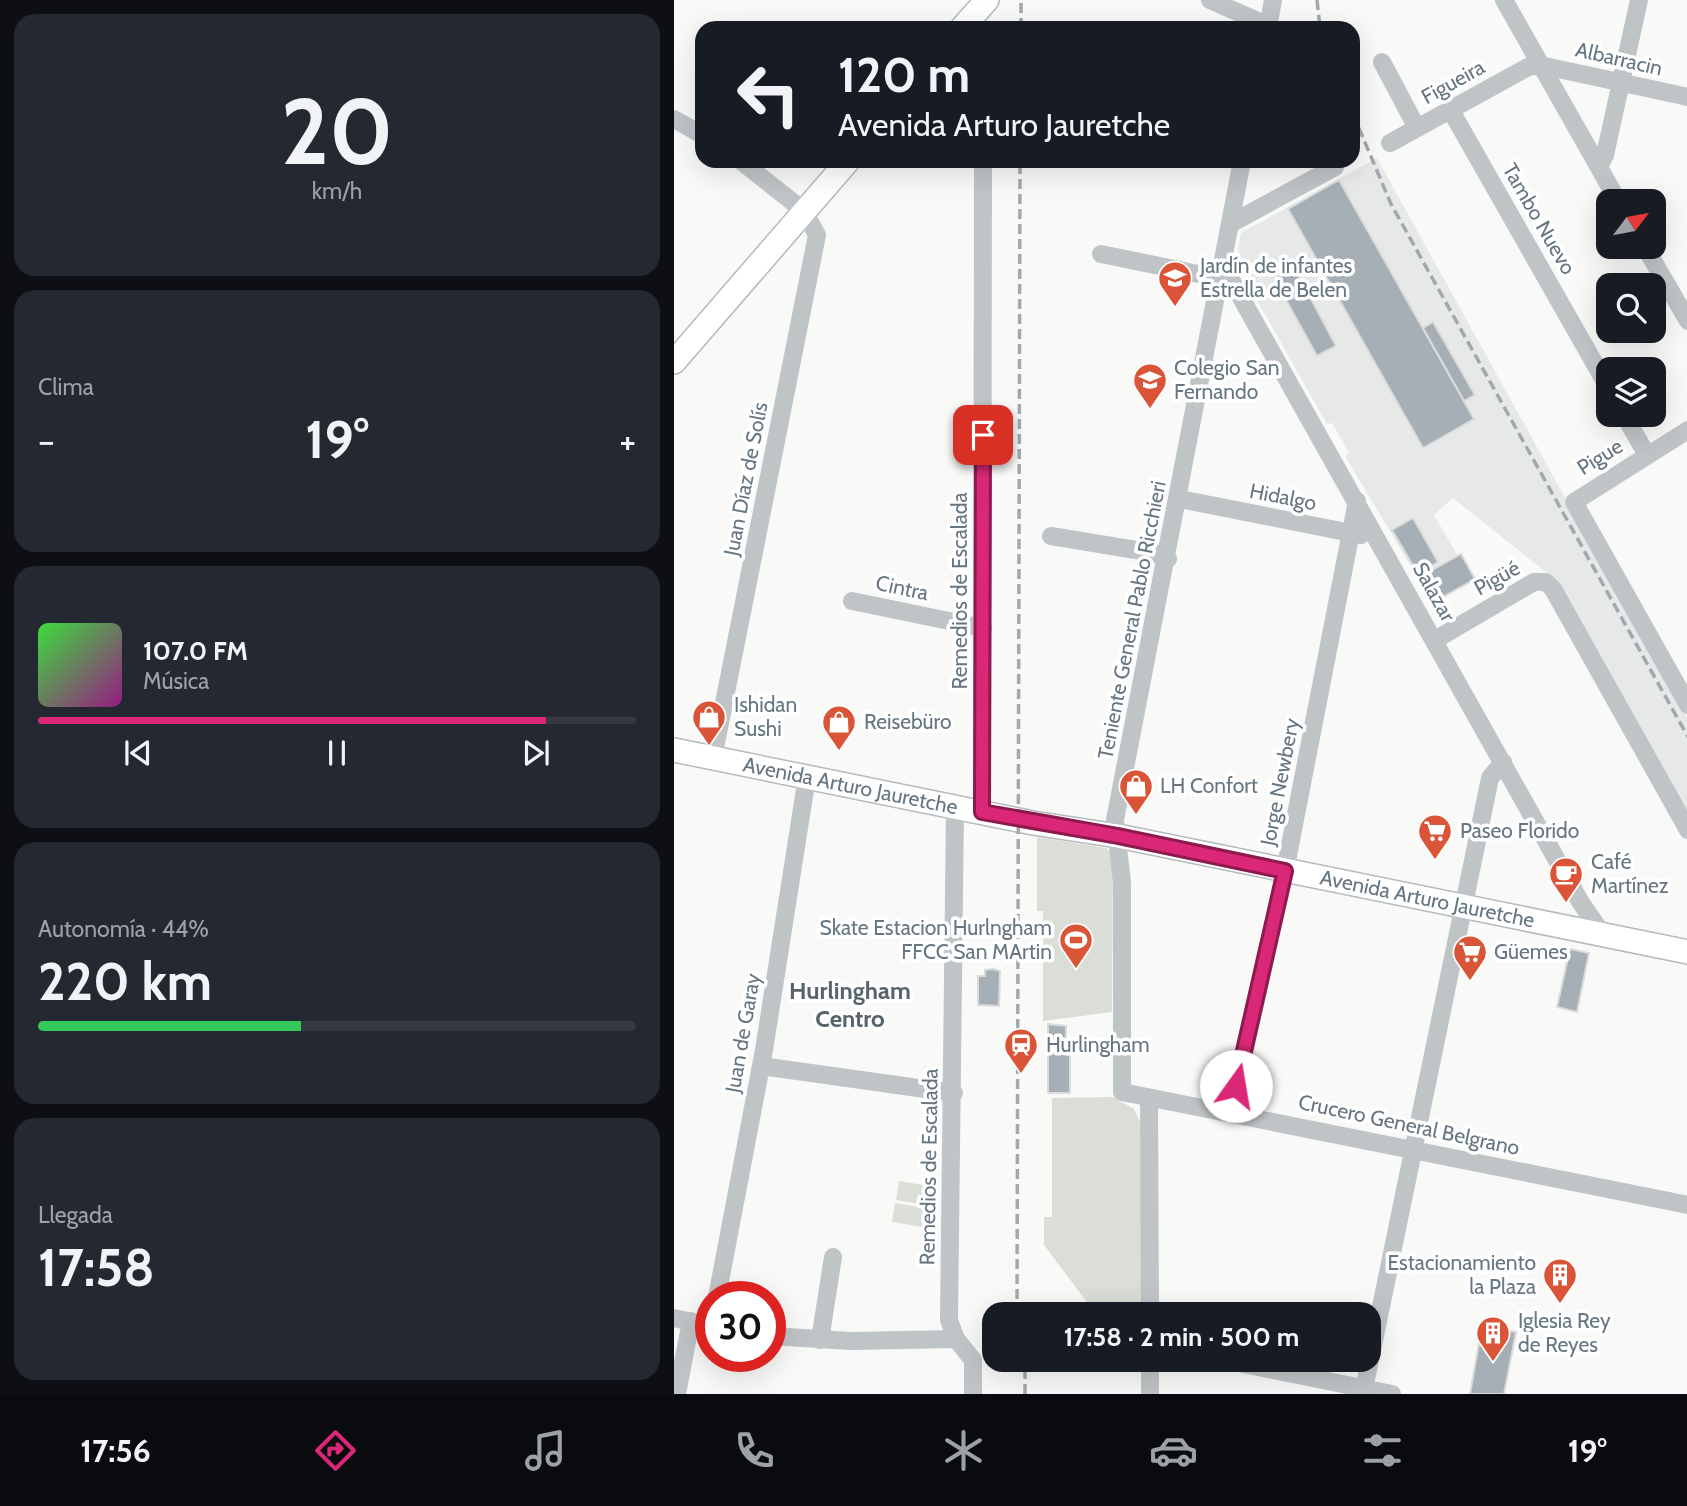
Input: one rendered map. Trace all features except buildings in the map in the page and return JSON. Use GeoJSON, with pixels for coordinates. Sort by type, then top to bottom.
{"type":"FeatureCollection","features":[{"type":"Feature","properties":{"kind":"main road"},"geometry":{"type":"LineString","coordinates":[[968,21],[985,1]]}},
{"type":"Feature","properties":{"kind":"main road"},"geometry":{"type":"LineString","coordinates":[[674,362],[842,168]]}},
{"type":"Feature","properties":{"kind":"main road","name":"Avenida Arturo Jauretche"},"geometry":{"type":"LineString","coordinates":[[674,750],[955,807],[1118,836],[1687,952]]}},
{"type":"Feature","properties":{"kind":"street"},"geometry":{"type":"LineString","coordinates":[[1210,0],[1255,21]]}},
{"type":"Feature","properties":{"kind":"street"},"geometry":{"type":"LineString","coordinates":[[1269,21],[1273,0]]}},
{"type":"Feature","properties":{"kind":"street"},"geometry":{"type":"LineString","coordinates":[[1504,0],[1611,189]]}},
{"type":"Feature","properties":{"kind":"street"},"geometry":{"type":"LineString","coordinates":[[1599,167],[1605,155],[1639,0]]}},
{"type":"Feature","properties":{"kind":"street"},"geometry":{"type":"LineString","coordinates":[[984,21],[985,1]]}},
{"type":"Feature","properties":{"kind":"street"},"geometry":{"type":"LineString","coordinates":[[1382,62],[1417,128]]}},
{"type":"Feature","properties":{"kind":"street","name":"Albarracin"},"geometry":{"type":"LineString","coordinates":[[1540,65],[1687,97]]}},
{"type":"Feature","properties":{"kind":"street","name":"Figueira"},"geometry":{"type":"LineString","coordinates":[[1390,144],[1527,67],[1540,65]]}},
{"type":"Feature","properties":{"kind":"street","name":"Tambo Nuevo"},"geometry":{"type":"LineString","coordinates":[[1450,109],[1596,366]]}},
{"type":"Feature","properties":{"kind":"street"},"geometry":{"type":"LineString","coordinates":[[674,119],[695,131]]}},
{"type":"Feature","properties":{"kind":"street"},"geometry":{"type":"LineString","coordinates":[[750,168],[804,211]]}},
{"type":"Feature","properties":{"kind":"street","name":"Remedios de Escalada"},"geometry":{"type":"LineString","coordinates":[[982,812],[983,168]]}},
{"type":"Feature","properties":{"kind":"street","name":"Teniente General Pablo Ricchieri"},"geometry":{"type":"LineString","coordinates":[[1122,1091],[1122,883],[1115,820],[1180,499],[1241,168]]}},
{"type":"Feature","properties":{"kind":"street"},"geometry":{"type":"LineString","coordinates":[[1230,224],[1332,168]]}},
{"type":"Feature","properties":{"kind":"street","name":"Juan Díaz de Solís"},"geometry":{"type":"LineString","coordinates":[[713,758],[817,235],[804,211]]}},
{"type":"Feature","properties":{"kind":"street"},"geometry":{"type":"LineString","coordinates":[[1101,254],[1208,276],[1222,274]]}},
{"type":"Feature","properties":{"kind":"street"},"geometry":{"type":"LineString","coordinates":[[1652,259],[1687,321]]}},
{"type":"Feature","properties":{"kind":"street","name":"Salazar"},"geometry":{"type":"LineString","coordinates":[[1222,274],[1230,278],[1581,904],[1604,936]]}},
{"type":"Feature","properties":{"kind":"street"},"geometry":{"type":"LineString","coordinates":[[1631,427],[1647,455]]}},
{"type":"Feature","properties":{"kind":"street","name":"Pigue"},"geometry":{"type":"LineString","coordinates":[[1687,430],[1574,502],[1687,705]]}},
{"type":"Feature","properties":{"kind":"street","name":"Hidalgo"},"geometry":{"type":"LineString","coordinates":[[1180,499],[1378,538]]}},
{"type":"Feature","properties":{"kind":"street","name":"Jorge Newbery"},"geometry":{"type":"LineString","coordinates":[[1231,1111],[1285,871],[1357,501]]}},
{"type":"Feature","properties":{"kind":"street"},"geometry":{"type":"LineString","coordinates":[[1051,537],[1154,553],[1168,559]]}},
{"type":"Feature","properties":{"kind":"street","name":"Pigüé"},"geometry":{"type":"LineString","coordinates":[[1435,640],[1534,582],[1546,582],[1553,589],[1687,830]]}},
{"type":"Feature","properties":{"kind":"street","name":"Cintra"},"geometry":{"type":"LineString","coordinates":[[852,601],[983,628]]}},
{"type":"Feature","properties":{"kind":"street"},"geometry":{"type":"LineString","coordinates":[[1364,1388],[1490,778],[1503,762]]}},
{"type":"Feature","properties":{"kind":"street","name":"Juan de Garay"},"geometry":{"type":"LineString","coordinates":[[720,1281],[761,1066],[807,777]]}},
{"type":"Feature","properties":{"kind":"street","name":"Remedios de Escalada"},"geometry":{"type":"LineString","coordinates":[[955,807],[954,1093],[949,1320],[956,1339],[973,1360],[973,1394]]}},
{"type":"Feature","properties":{"kind":"street"},"geometry":{"type":"LineString","coordinates":[[761,1066],[954,1093]]}},
{"type":"Feature","properties":{"kind":"street","name":"Crucero General Belgrano"},"geometry":{"type":"LineString","coordinates":[[1122,1091],[1687,1205]]}},
{"type":"Feature","properties":{"kind":"street"},"geometry":{"type":"LineString","coordinates":[[1149,1098],[1150,1302]]}},
{"type":"Feature","properties":{"kind":"street"},"geometry":{"type":"LineString","coordinates":[[820,1340],[833,1257]]}},
{"type":"Feature","properties":{"kind":"street"},"geometry":{"type":"LineString","coordinates":[[677,1394],[682,1319]]}},
{"type":"Feature","properties":{"kind":"street"},"geometry":{"type":"LineString","coordinates":[[786,1337],[820,1340],[956,1339]]}},
{"type":"Feature","properties":{"kind":"street"},"geometry":{"type":"LineString","coordinates":[[1150,1372],[1150,1394]]}},
{"type":"Feature","properties":{"kind":"street"},"geometry":{"type":"LineString","coordinates":[[1285,1372],[1392,1394]]}},
{"type":"Feature","properties":{"kind":"shaded area"},"geometry":{"type":"Polygon","coordinates":[[[1377,158],[1687,718],[1687,817],[1547,573],[1453,498],[1434,515],[1458,556],[1418,578],[1345,456],[1349,453],[1332,423],[1327,424],[1236,263],[1241,233],[1377,158]]]}},
{"type":"Feature","properties":{"kind":"shaded area"},"geometry":{"type":"Polygon","coordinates":[[[1037,837],[1106,848],[1113,855],[1112,1012],[1043,1021],[1043,911],[1037,911],[1037,837]]]}},
{"type":"Feature","properties":{"kind":"shaded area"},"geometry":{"type":"Polygon","coordinates":[[[1113,1097],[1134,1109],[1141,1124],[1142,1302],[1087,1302],[1044,1245],[1044,1217],[1052,1217],[1052,1098],[1113,1097]]]}},
{"type":"Feature","properties":{"kind":"shaded area"},"geometry":{"type":"Polygon","coordinates":[[[899,1181],[935,1187],[932,1206],[896,1200],[899,1181]]]}},
{"type":"Feature","properties":{"kind":"shaded area"},"geometry":{"type":"Polygon","coordinates":[[[895,1203],[932,1209],[929,1228],[892,1222],[895,1203]]]}},
{"type":"Feature","properties":{"kind":"railway"},"geometry":{"type":"LineString","coordinates":[[1021,0],[1021,21]]}},
{"type":"Feature","properties":{"kind":"railway"},"geometry":{"type":"LineString","coordinates":[[1317,0],[1319,21]]}},
{"type":"Feature","properties":{"kind":"railway"},"geometry":{"type":"LineString","coordinates":[[1360,131],[1391,204],[1688,737]]}},
{"type":"Feature","properties":{"kind":"railway"},"geometry":{"type":"LineString","coordinates":[[1017,1302],[1020,168]]}},
{"type":"Feature","properties":{"kind":"railway"},"geometry":{"type":"LineString","coordinates":[[1025,1372],[1025,1394]]}},
{"type":"Feature","properties":{"kind":"place","name":"Jardín de infantes Estrella de Belen"},"geometry":{"type":"Point","coordinates":[1175,308]}},
{"type":"Feature","properties":{"kind":"place","name":"Colegio San Fernando"},"geometry":{"type":"Point","coordinates":[1150,410]}},
{"type":"Feature","properties":{"kind":"place","name":"Ishidan Sushi"},"geometry":{"type":"Point","coordinates":[709,747]}},
{"type":"Feature","properties":{"kind":"place","name":"Reisebüro"},"geometry":{"type":"Point","coordinates":[839,752]}},
{"type":"Feature","properties":{"kind":"place","name":"LH Confort"},"geometry":{"type":"Point","coordinates":[1136,816]}},
{"type":"Feature","properties":{"kind":"place","name":"Paseo Florido"},"geometry":{"type":"Point","coordinates":[1435,861]}},
{"type":"Feature","properties":{"kind":"place","name":"Café Martínez"},"geometry":{"type":"Point","coordinates":[1566,904]}},
{"type":"Feature","properties":{"kind":"place","name":"Skate Estacion Hurlngham FFCC San MArtin"},"geometry":{"type":"Point","coordinates":[1076,970]}},
{"type":"Feature","properties":{"kind":"place","name":"Güemes"},"geometry":{"type":"Point","coordinates":[1470,982]}},
{"type":"Feature","properties":{"kind":"place","name":"Hurlingham"},"geometry":{"type":"Point","coordinates":[1021,1075]}},
{"type":"Feature","properties":{"kind":"place","name":"Estacionamiento la Plaza"},"geometry":{"type":"Point","coordinates":[1560,1305]}},
{"type":"Feature","properties":{"kind":"place","name":"Iglesia Rey de Reyes"},"geometry":{"type":"Point","coordinates":[1493,1363]}},
{"type":"Feature","properties":{"kind":"district","name":"Hurlingham Centro"},"geometry":{"type":"Point","coordinates":[850,1005]}},
{"type":"Feature","properties":{"kind":"route"},"geometry":{"type":"LineString","coordinates":[[983,435],[982,812],[1118,836],[1285,871],[1236,1086]]}}]}
